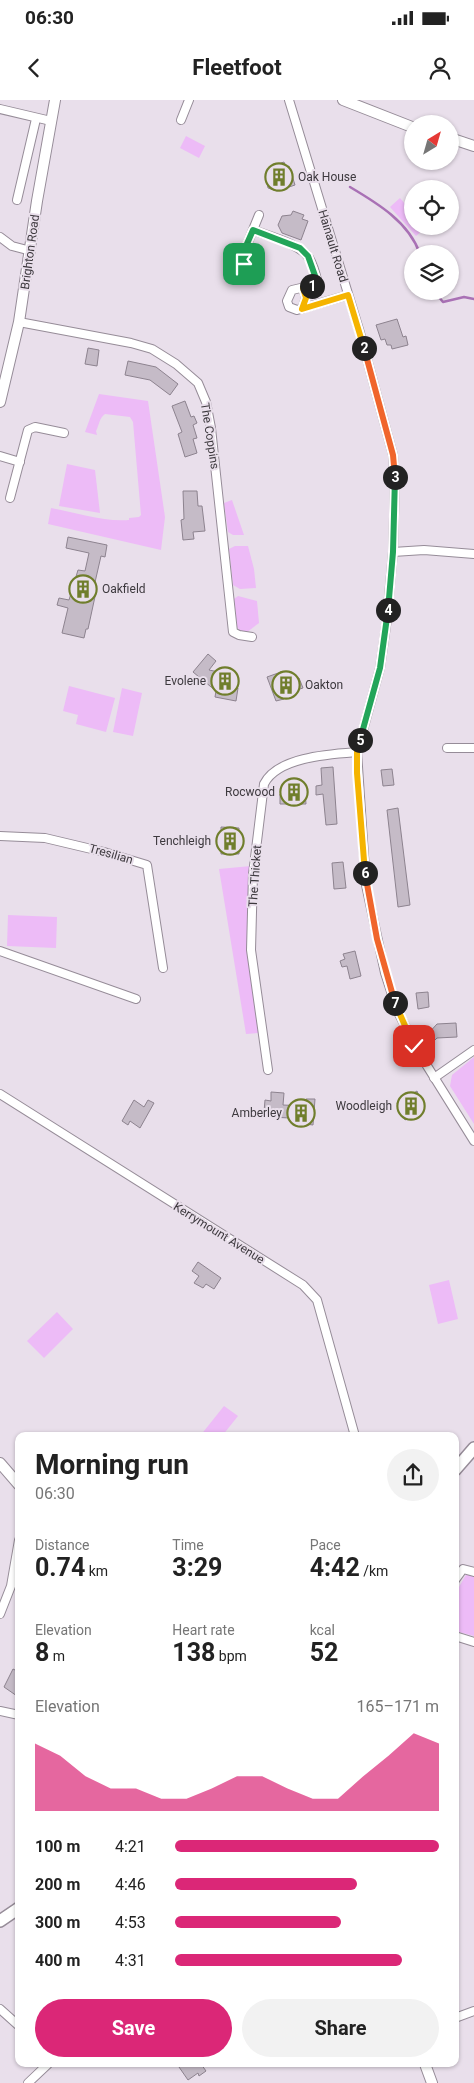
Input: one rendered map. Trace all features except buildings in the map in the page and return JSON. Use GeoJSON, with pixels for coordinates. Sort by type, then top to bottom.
{"type":"FeatureCollection","features":[{"type":"Feature","properties":{"kind":"main road"},"geometry":{"type":"LineString","coordinates":[[459,1465],[474,1448]]}},
{"type":"Feature","properties":{"kind":"main road"},"geometry":{"type":"LineString","coordinates":[[0,1921],[15,1911]]}},
{"type":"Feature","properties":{"kind":"street","name":"Brighton Road"},"geometry":{"type":"LineString","coordinates":[[0,402],[19,322],[50,121],[55,100]]}},
{"type":"Feature","properties":{"kind":"street"},"geometry":{"type":"LineString","coordinates":[[181,120],[189,100]]}},
{"type":"Feature","properties":{"kind":"street","name":"Hainault Road"},"geometry":{"type":"LineString","coordinates":[[289,100],[348,295],[393,455],[395,482],[393,552],[380,668],[357,752],[366,885],[377,939],[397,1010],[411,1039],[474,1141]]}},
{"type":"Feature","properties":{"kind":"street"},"geometry":{"type":"LineString","coordinates":[[343,100],[404,125]]}},
{"type":"Feature","properties":{"kind":"street"},"geometry":{"type":"LineString","coordinates":[[0,109],[50,121]]}},
{"type":"Feature","properties":{"kind":"street"},"geometry":{"type":"LineString","coordinates":[[17,200],[36,119]]}},
{"type":"Feature","properties":{"kind":"street"},"geometry":{"type":"LineString","coordinates":[[459,141],[474,146]]}},
{"type":"Feature","properties":{"kind":"street"},"geometry":{"type":"LineString","coordinates":[[233,269],[244,264],[246,246],[259,215]]}},
{"type":"Feature","properties":{"kind":"street"},"geometry":{"type":"LineString","coordinates":[[253,230],[300,248],[308,256],[318,284],[292,290],[288,301],[289,307],[297,310],[302,309],[348,295]]}},
{"type":"Feature","properties":{"kind":"street"},"geometry":{"type":"LineString","coordinates":[[0,237],[12,246],[31,251]]}},
{"type":"Feature","properties":{"kind":"street"},"geometry":{"type":"LineString","coordinates":[[302,309],[306,298],[303,288]]}},
{"type":"Feature","properties":{"kind":"street","name":"The Coppins"},"geometry":{"type":"LineString","coordinates":[[19,322],[130,343],[152,349],[176,364],[198,383],[206,402],[211,428],[233,632],[238,636],[252,637]]}},
{"type":"Feature","properties":{"kind":"street"},"geometry":{"type":"LineString","coordinates":[[10,498],[28,430],[35,427],[64,433]]}},
{"type":"Feature","properties":{"kind":"street"},"geometry":{"type":"LineString","coordinates":[[0,456],[20,462]]}},
{"type":"Feature","properties":{"kind":"street"},"geometry":{"type":"LineString","coordinates":[[393,552],[424,550],[474,554]]}},
{"type":"Feature","properties":{"kind":"street"},"geometry":{"type":"LineString","coordinates":[[447,748],[474,748]]}},
{"type":"Feature","properties":{"kind":"street","name":"The Thicket"},"geometry":{"type":"LineString","coordinates":[[268,1070],[251,950],[253,874],[264,784],[268,776],[275,770],[285,766],[319,756],[357,752]]}},
{"type":"Feature","properties":{"kind":"street","name":"Tresilian"},"geometry":{"type":"LineString","coordinates":[[0,836],[45,838],[104,852],[147,865],[163,968]]}},
{"type":"Feature","properties":{"kind":"street"},"geometry":{"type":"LineString","coordinates":[[0,950],[136,999]]}},
{"type":"Feature","properties":{"kind":"street"},"geometry":{"type":"LineString","coordinates":[[434,1078],[474,1050]]}},
{"type":"Feature","properties":{"kind":"street","name":"Kerrymount Avenue"},"geometry":{"type":"LineString","coordinates":[[0,1094],[303,1285],[317,1300],[354,1432]]}},
{"type":"Feature","properties":{"kind":"street"},"geometry":{"type":"LineString","coordinates":[[0,1463],[15,1480]]}},
{"type":"Feature","properties":{"kind":"street"},"geometry":{"type":"LineString","coordinates":[[0,1614],[11,1586],[15,1563]]}},
{"type":"Feature","properties":{"kind":"street"},"geometry":{"type":"LineString","coordinates":[[459,1574],[463,1569],[474,1572]]}},
{"type":"Feature","properties":{"kind":"street"},"geometry":{"type":"LineString","coordinates":[[459,1637],[474,1642]]}},
{"type":"Feature","properties":{"kind":"street"},"geometry":{"type":"LineString","coordinates":[[0,1711],[15,1714]]}},
{"type":"Feature","properties":{"kind":"street"},"geometry":{"type":"LineString","coordinates":[[0,2009],[15,2022]]}},
{"type":"Feature","properties":{"kind":"street"},"geometry":{"type":"LineString","coordinates":[[459,2017],[474,2012]]}},
{"type":"Feature","properties":{"kind":"street"},"geometry":{"type":"LineString","coordinates":[[28,2083],[45,2067]]}},
{"type":"Feature","properties":{"kind":"street"},"geometry":{"type":"LineString","coordinates":[[426,2067],[432,2083]]}},
{"type":"Feature","properties":{"kind":"shaded area"},"geometry":{"type":"Polygon","coordinates":[[[186,136],[205,146],[199,158],[180,148],[186,136]]]}},
{"type":"Feature","properties":{"kind":"shaded area"},"geometry":{"type":"Polygon","coordinates":[[[400,198],[404,203],[404,223],[390,207],[400,198]]]}},
{"type":"Feature","properties":{"kind":"shaded area"},"geometry":{"type":"Polygon","coordinates":[[[99,394],[148,401],[165,517],[161,550],[48,524],[51,508],[110,520],[129,520],[129,518],[141,515],[133,422],[130,417],[105,414],[99,422],[96,431],[97,435],[85,432],[99,394]]]}},
{"type":"Feature","properties":{"kind":"shaded area"},"geometry":{"type":"Polygon","coordinates":[[[67,464],[95,470],[100,513],[59,506],[67,464]]]}},
{"type":"Feature","properties":{"kind":"shaded area"},"geometry":{"type":"Polygon","coordinates":[[[232,500],[244,535],[233,535],[228,532],[224,503],[232,500]]]}},
{"type":"Feature","properties":{"kind":"shaded area"},"geometry":{"type":"Polygon","coordinates":[[[235,546],[248,546],[254,569],[256,588],[240,589],[233,585],[229,549],[235,546]]]}},
{"type":"Feature","properties":{"kind":"shaded area"},"geometry":{"type":"Polygon","coordinates":[[[238,596],[257,601],[259,623],[246,633],[241,632],[237,627],[234,599],[238,596]]]}},
{"type":"Feature","properties":{"kind":"shaded area"},"geometry":{"type":"Polygon","coordinates":[[[69,686],[115,698],[106,732],[76,724],[78,715],[63,711],[69,686]]]}},
{"type":"Feature","properties":{"kind":"shaded area"},"geometry":{"type":"Polygon","coordinates":[[[122,688],[142,693],[133,736],[113,732],[122,688]]]}},
{"type":"Feature","properties":{"kind":"shaded area"},"geometry":{"type":"Polygon","coordinates":[[[251,866],[247,923],[258,1033],[246,1034],[219,869],[251,866]]]}},
{"type":"Feature","properties":{"kind":"shaded area"},"geometry":{"type":"Polygon","coordinates":[[[8,915],[57,917],[56,948],[7,946],[8,915]]]}},
{"type":"Feature","properties":{"kind":"shaded area"},"geometry":{"type":"Polygon","coordinates":[[[474,1057],[474,1124],[450,1086],[452,1075],[474,1057]]]}},
{"type":"Feature","properties":{"kind":"shaded area"},"geometry":{"type":"Polygon","coordinates":[[[449,1280],[458,1319],[438,1324],[429,1285],[449,1280]]]}},
{"type":"Feature","properties":{"kind":"shaded area"},"geometry":{"type":"Polygon","coordinates":[[[57,1312],[73,1329],[44,1358],[27,1341],[57,1312]]]}},
{"type":"Feature","properties":{"kind":"shaded area"},"geometry":{"type":"Polygon","coordinates":[[[224,1406],[238,1416],[225,1432],[203,1432],[224,1406]]]}},
{"type":"Feature","properties":{"kind":"shaded area"},"geometry":{"type":"Polygon","coordinates":[[[467,1573],[474,1575],[474,1636],[459,1632],[459,1587],[467,1573]]]}},
{"type":"Feature","properties":{"kind":"waterway"},"geometry":{"type":"LineString","coordinates":[[350,187],[391,214],[408,232],[416,245]]}},
{"type":"Feature","properties":{"kind":"waterway"},"geometry":{"type":"LineString","coordinates":[[459,298],[474,299]]}},
{"type":"Feature","properties":{"kind":"waterway"},"geometry":{"type":"LineString","coordinates":[[441,300],[443,302],[451,300]]}},
{"type":"Feature","properties":{"kind":"place","name":"Oak House"},"geometry":{"type":"Point","coordinates":[279,177]}},
{"type":"Feature","properties":{"kind":"place","name":"Oakfield"},"geometry":{"type":"Point","coordinates":[83,589]}},
{"type":"Feature","properties":{"kind":"place","name":"Evolene"},"geometry":{"type":"Point","coordinates":[225,681]}},
{"type":"Feature","properties":{"kind":"place","name":"Oakton"},"geometry":{"type":"Point","coordinates":[286,685]}},
{"type":"Feature","properties":{"kind":"place","name":"Rocwood"},"geometry":{"type":"Point","coordinates":[294,792]}},
{"type":"Feature","properties":{"kind":"place","name":"Tenchleigh"},"geometry":{"type":"Point","coordinates":[230,841]}},
{"type":"Feature","properties":{"kind":"place","name":"Woodleigh"},"geometry":{"type":"Point","coordinates":[411,1106]}},
{"type":"Feature","properties":{"kind":"place","name":"Amberley"},"geometry":{"type":"Point","coordinates":[301,1113]}},
{"type":"Feature","properties":{"kind":"route"},"geometry":{"type":"LineString","coordinates":[[244,264],[246,246],[253,230],[300,248],[308,256],[314,268],[318,284],[303,288],[306,298],[302,309],[348,295],[393,455],[395,482],[393,552],[387,619],[380,668],[357,752],[357,773],[366,885],[377,939],[391,993],[414,1046]]}}]}
